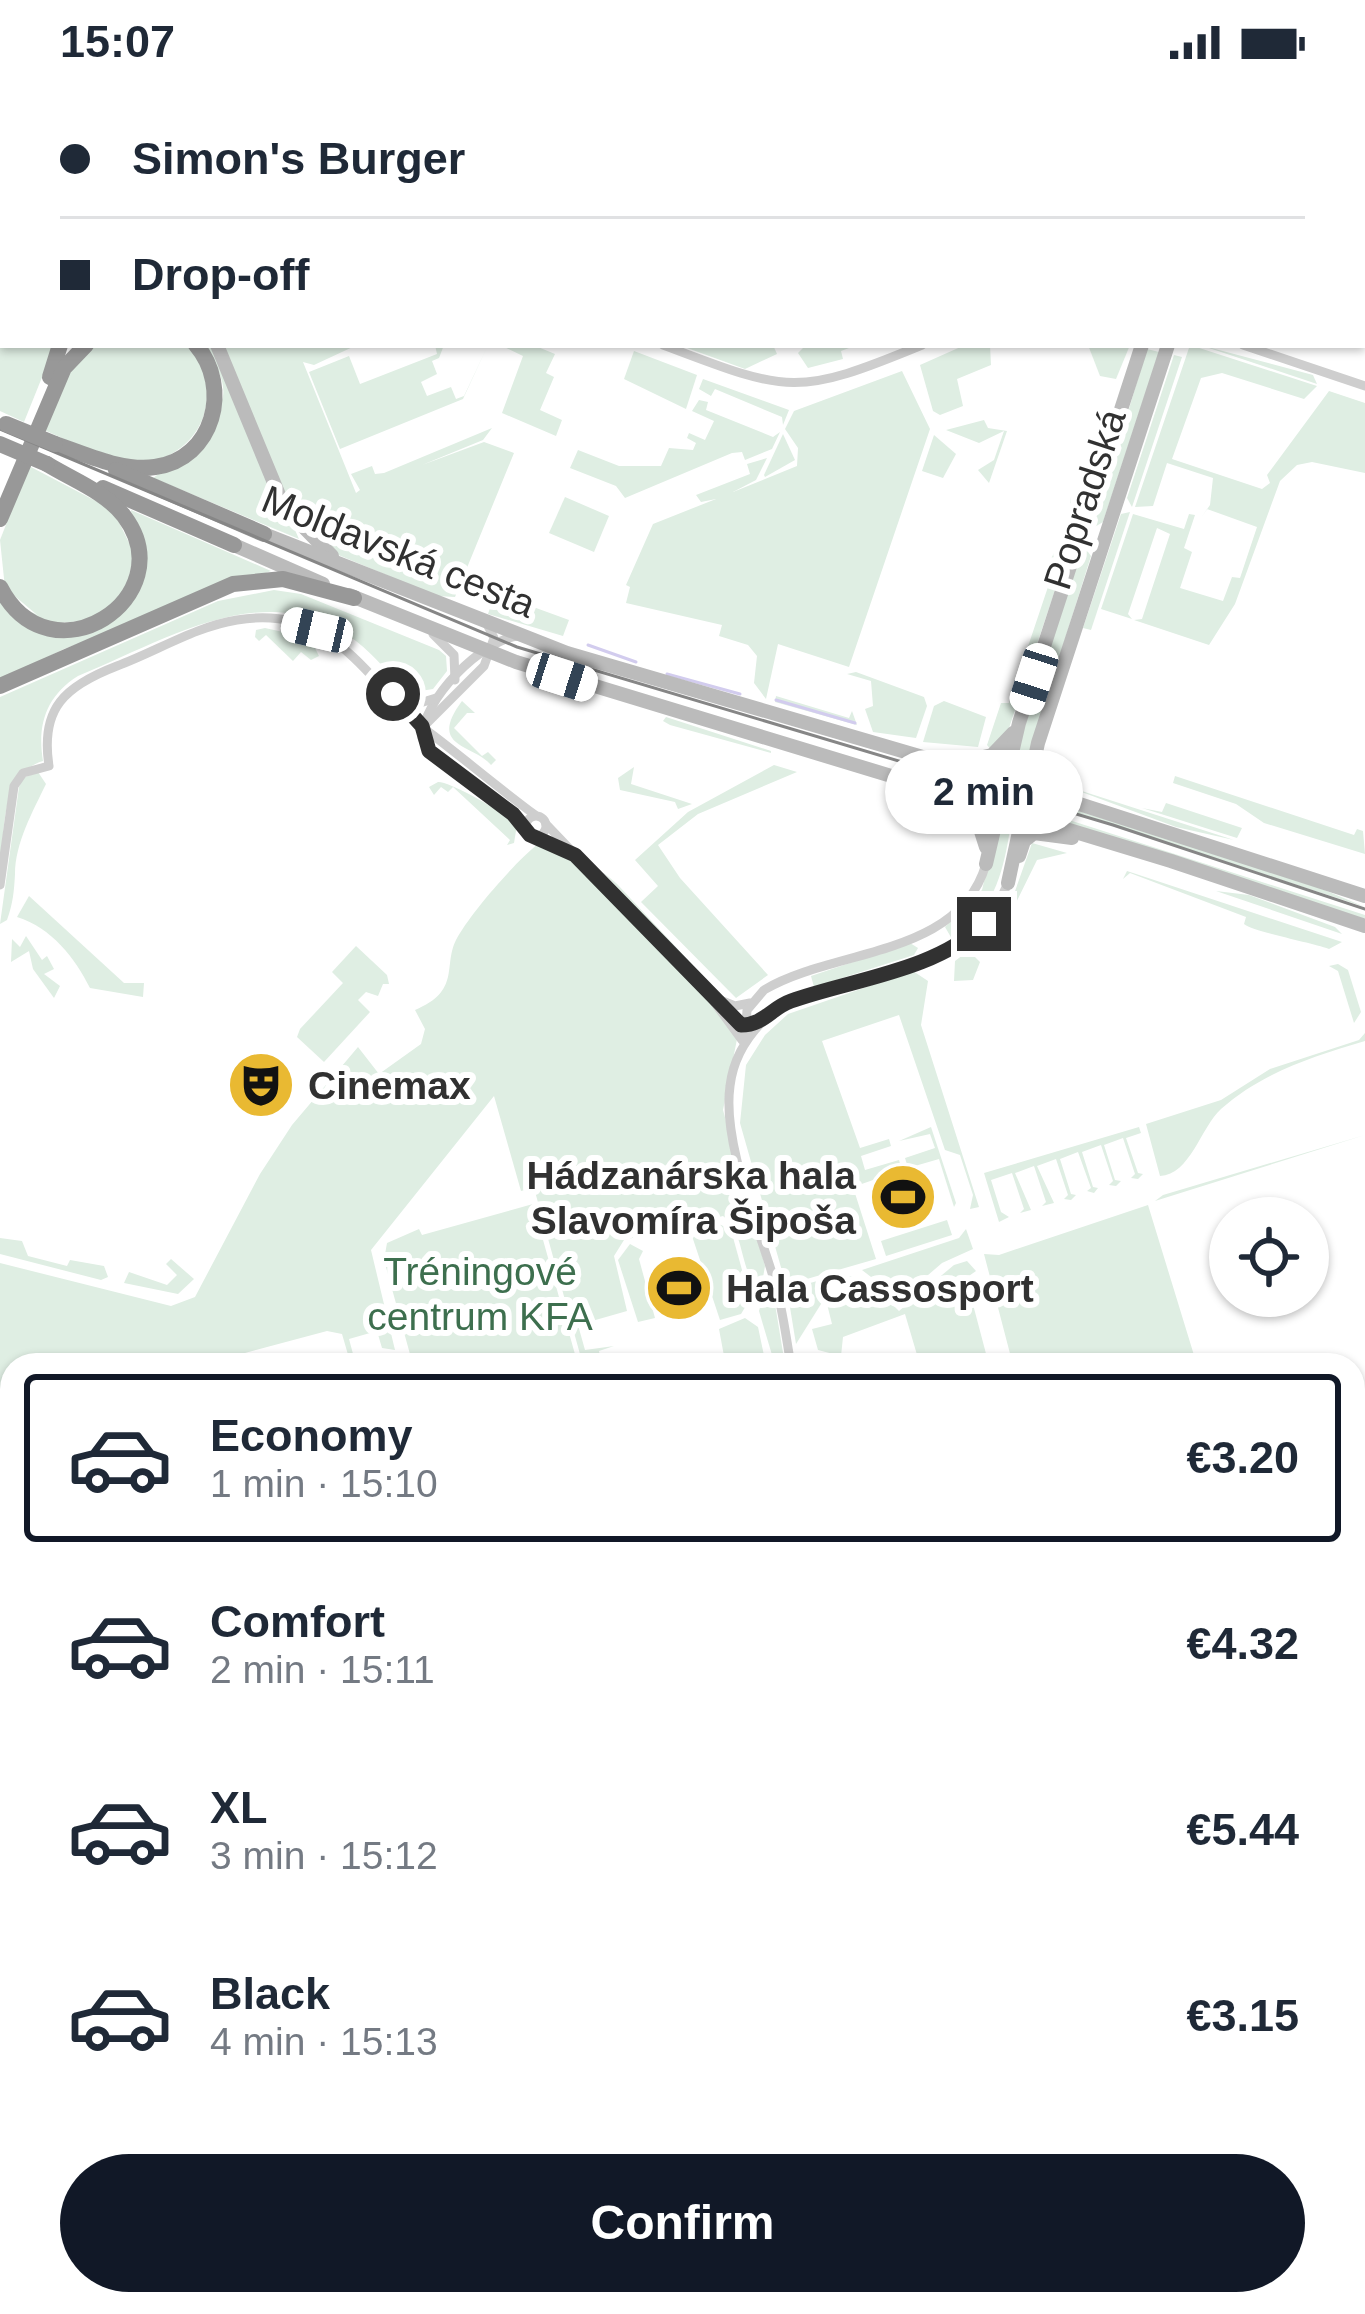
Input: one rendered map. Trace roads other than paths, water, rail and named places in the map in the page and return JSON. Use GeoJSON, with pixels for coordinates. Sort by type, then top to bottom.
{"type":"FeatureCollection","features":[{"type":"Feature","properties":{"kind":"highway"},"geometry":{"type":"LineString","coordinates":[[3,422],[134,467],[160,466],[186,454],[206,433],[216,400],[213,371],[198,348]]}},
{"type":"Feature","properties":{"kind":"highway"},"geometry":{"type":"LineString","coordinates":[[0,494],[61,355]]}},
{"type":"Feature","properties":{"kind":"highway"},"geometry":{"type":"LineString","coordinates":[[0,519],[61,355]]}},
{"type":"Feature","properties":{"kind":"highway"},"geometry":{"type":"LineString","coordinates":[[0,444],[104,498],[127,520],[138,549],[134,584],[108,618],[68,631],[27,620],[0,587]]}},
{"type":"Feature","properties":{"kind":"highway","name":"Moldavská cesta"},"geometry":{"type":"LineString","coordinates":[[56,444],[264,534]]}},
{"type":"Feature","properties":{"kind":"highway","name":"Moldavská cesta"},"geometry":{"type":"LineString","coordinates":[[46,464],[234,545]]}},
{"type":"Feature","properties":{"kind":"highway"},"geometry":{"type":"LineString","coordinates":[[0,686],[233,584],[283,579],[353,598]]}},
{"type":"Feature","properties":{"kind":"street"},"geometry":{"type":"LineString","coordinates":[[218,348],[270,478],[297,525],[332,556],[440,606]]}},
{"type":"Feature","properties":{"kind":"street"},"geometry":{"type":"LineString","coordinates":[[671,348],[761,380],[806,385],[842,378],[915,348]]}},
{"type":"Feature","properties":{"kind":"street","name":"Popradská"},"geometry":{"type":"LineString","coordinates":[[986,864],[1019,723],[1141,348]]}},
{"type":"Feature","properties":{"kind":"street","name":"Popradská"},"geometry":{"type":"LineString","coordinates":[[1008,883],[1037,743],[1167,348]]}},
{"type":"Feature","properties":{"kind":"street"},"geometry":{"type":"LineString","coordinates":[[1252,348],[1365,386]]}},
{"type":"Feature","properties":{"kind":"street","name":"Moldavská cesta"},"geometry":{"type":"LineString","coordinates":[[264,534],[519,636],[1003,780],[1365,896]]}},
{"type":"Feature","properties":{"kind":"street","name":"Moldavská cesta"},"geometry":{"type":"LineString","coordinates":[[234,545],[488,653],[1019,814],[1365,926]]}},
{"type":"Feature","properties":{"kind":"street"},"geometry":{"type":"LineString","coordinates":[[0,885],[14,786],[23,773],[49,766],[49,717],[67,690],[232,621],[268,620],[324,633],[349,648],[422,726],[546,824],[709,995],[732,1021],[744,1046]]}},
{"type":"Feature","properties":{"kind":"street"},"geometry":{"type":"LineString","coordinates":[[422,726],[442,713],[488,653],[486,623]]}},
{"type":"Feature","properties":{"kind":"street"},"geometry":{"type":"LineString","coordinates":[[429,631],[452,650],[455,680]]}},
{"type":"Feature","properties":{"kind":"street"},"geometry":{"type":"LineString","coordinates":[[519,636],[455,680],[422,726],[429,751],[525,826],[530,835],[567,848]]}},
{"type":"Feature","properties":{"kind":"street"},"geometry":{"type":"LineString","coordinates":[[393,694],[420,703],[441,696]]}},
{"type":"Feature","properties":{"kind":"street"},"geometry":{"type":"LineString","coordinates":[[442,713],[443,742]]}},
{"type":"Feature","properties":{"kind":"street"},"geometry":{"type":"LineString","coordinates":[[948,764],[992,755],[1019,723]]}},
{"type":"Feature","properties":{"kind":"street"},"geometry":{"type":"LineString","coordinates":[[1037,743],[1043,775],[1070,801]]}},
{"type":"Feature","properties":{"kind":"street","name":"Moldavská cesta"},"geometry":{"type":"LineString","coordinates":[[936,790],[978,822],[986,864]]}},
{"type":"Feature","properties":{"kind":"street"},"geometry":{"type":"LineString","coordinates":[[525,826],[535,815]]}},
{"type":"Feature","properties":{"kind":"street"},"geometry":{"type":"LineString","coordinates":[[540,836],[546,824]]}},
{"type":"Feature","properties":{"kind":"street","name":"Moldavská cesta"},"geometry":{"type":"LineString","coordinates":[[1008,883],[1029,836],[1081,834]]}},
{"type":"Feature","properties":{"kind":"street"},"geometry":{"type":"LineString","coordinates":[[709,995],[735,1006],[750,1004],[787,978],[940,925],[974,895],[986,864]]}},
{"type":"Feature","properties":{"kind":"street"},"geometry":{"type":"LineString","coordinates":[[744,1046],[763,1021],[789,1001],[952,948],[984,924],[1008,883]]}},
{"type":"Feature","properties":{"kind":"street"},"geometry":{"type":"LineString","coordinates":[[750,1004],[744,1046],[729,1087],[729,1117],[777,1288],[789,1353]]}},
{"type":"Feature","properties":{"kind":"street"},"geometry":{"type":"LineString","coordinates":[[732,1021],[746,1026],[763,1021]]}},
{"type":"Feature","properties":{"kind":"street"},"geometry":{"type":"LineString","coordinates":[[761,1293],[777,1288]]}},
{"type":"Feature","properties":{"kind":"waterway"},"geometry":{"type":"LineString","coordinates":[[588,645],[636,662]]}},
{"type":"Feature","properties":{"kind":"waterway"},"geometry":{"type":"LineString","coordinates":[[667,674],[740,694]]}},
{"type":"Feature","properties":{"kind":"waterway"},"geometry":{"type":"LineString","coordinates":[[776,700],[855,723]]}},
{"type":"Feature","properties":{"kind":"tram line"},"geometry":{"type":"LineString","coordinates":[[0,429],[517,647],[1113,825],[1365,909]]}},
{"type":"Feature","properties":{"kind":"place","name":"Cinemax"},"geometry":{"type":"Point","coordinates":[261,1085]}},
{"type":"Feature","properties":{"kind":"place","name":"Hádzanárska hala Slavomíra Šipoša"},"geometry":{"type":"Point","coordinates":[903,1197]}},
{"type":"Feature","properties":{"kind":"place","name":"Hala Cassosport"},"geometry":{"type":"Point","coordinates":[679,1288]}},
{"type":"Feature","properties":{"kind":"park label","name":"Tréningové centrum KFA"},"geometry":{"type":"Point","coordinates":[480,1294]}}]}
